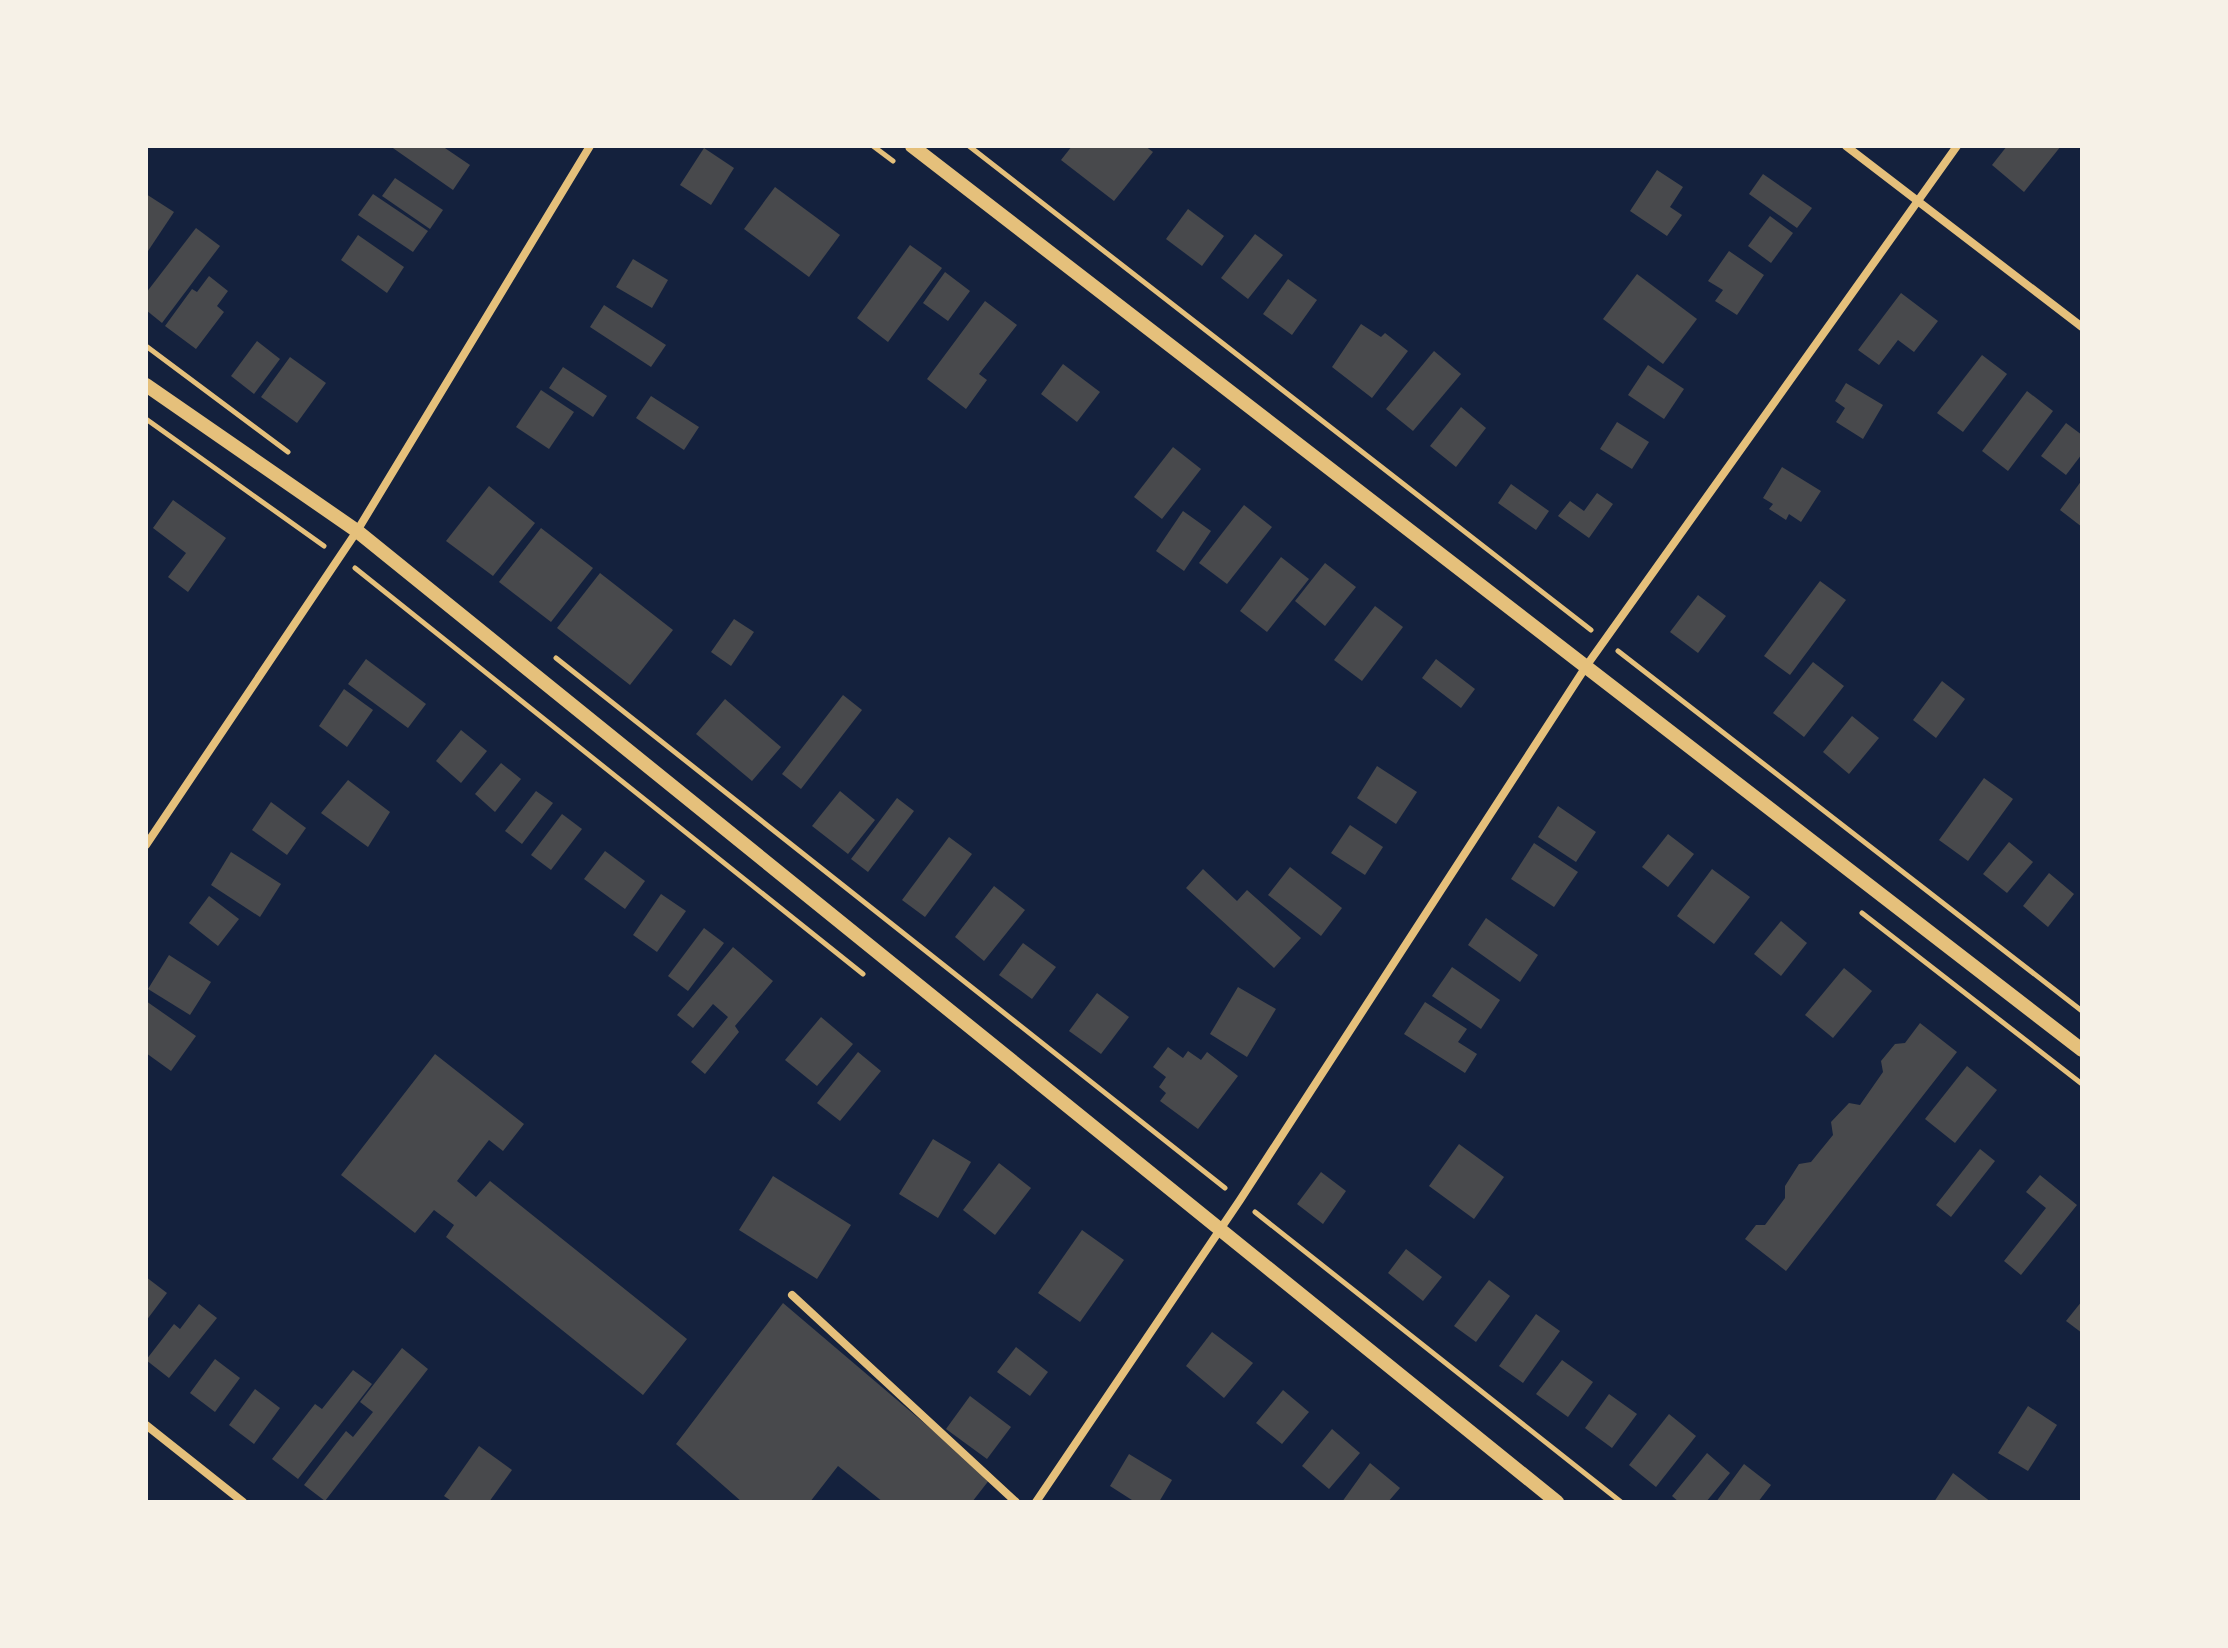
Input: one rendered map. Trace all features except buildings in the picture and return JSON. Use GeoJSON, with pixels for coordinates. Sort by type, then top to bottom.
{"type":"FeatureCollection","features":[{"type":"Feature","properties":{"kind":"street"},"geometry":{"type":"LineString","coordinates":[[146,845],[357,531],[590,146]]}},
{"type":"Feature","properties":{"kind":"street"},"geometry":{"type":"LineString","coordinates":[[912,146],[2082,1050]]}},
{"type":"Feature","properties":{"kind":"street"},"geometry":{"type":"LineString","coordinates":[[1846,146],[2082,327]]}},
{"type":"Feature","properties":{"kind":"street"},"geometry":{"type":"LineString","coordinates":[[1036,1502],[1219,1232],[1587,665],[1957,146]]}},
{"type":"Feature","properties":{"kind":"street"},"geometry":{"type":"LineString","coordinates":[[146,385],[357,531],[1219,1232],[1557,1502]]}},
{"type":"Feature","properties":{"kind":"street"},"geometry":{"type":"LineString","coordinates":[[792,1295],[1016,1502]]}},
{"type":"Feature","properties":{"kind":"street"},"geometry":{"type":"LineString","coordinates":[[146,1425],[243,1502]]}},
{"type":"Feature","properties":{"kind":"path"},"geometry":{"type":"LineString","coordinates":[[969,146],[2082,1011]]}},
{"type":"Feature","properties":{"kind":"path"},"geometry":{"type":"LineString","coordinates":[[146,346],[294,456]]}},
{"type":"Feature","properties":{"kind":"path"},"geometry":{"type":"LineString","coordinates":[[146,419],[339,557],[870,980]]}},
{"type":"Feature","properties":{"kind":"path"},"geometry":{"type":"LineString","coordinates":[[553,656],[1621,1502]]}}]}
